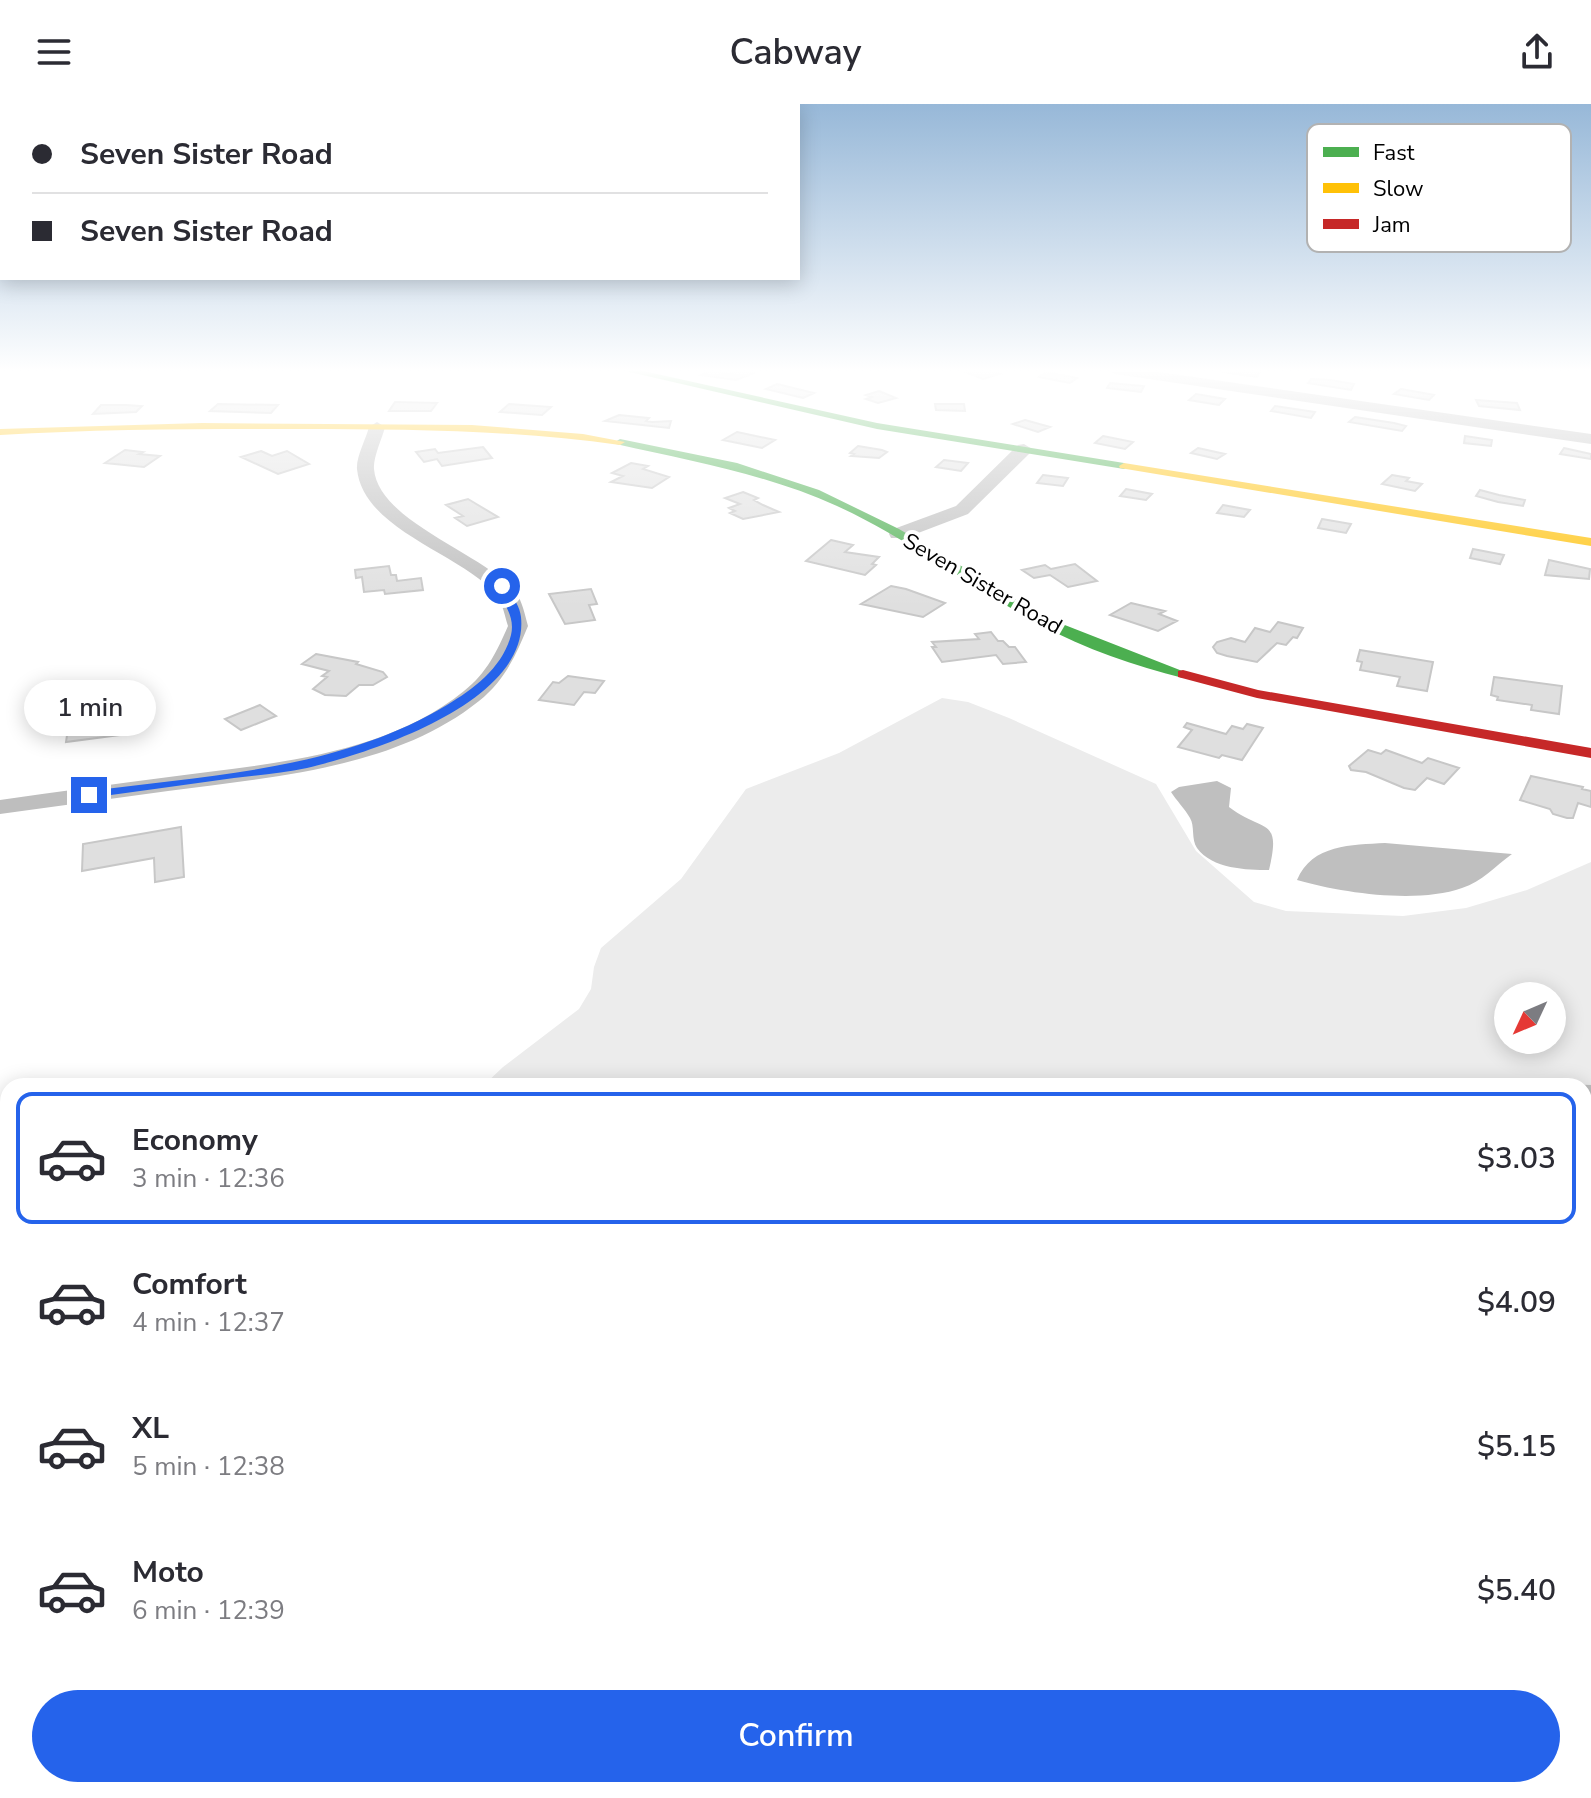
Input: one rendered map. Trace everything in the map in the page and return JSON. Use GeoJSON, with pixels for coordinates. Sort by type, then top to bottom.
{"type":"FeatureCollection","features":[{"type":"Feature","properties":{"kind":"street"},"geometry":{"type":"LineString","coordinates":[[0,807],[271,771],[329,759],[419,726],[455,707],[494,675],[514,643],[517,623],[513,604],[502,586],[484,571],[423,540],[381,502],[368,476],[368,449]]}},
{"type":"Feature","properties":{"kind":"street","name":"Seven Sister Road"},"geometry":{"type":"LineString","coordinates":[[664,449],[740,466],[810,490],[898,534],[1049,624],[1165,669],[1257,694],[1591,753]]}},
{"type":"Feature","properties":{"kind":"street"},"geometry":{"type":"LineString","coordinates":[[898,534],[962,510],[1024,449]]}},
{"type":"Feature","properties":{"kind":"street"},"geometry":{"type":"LineString","coordinates":[[1024,449],[1591,542]]}},
{"type":"Feature","properties":{"kind":"shaded area"},"geometry":{"type":"Polygon","coordinates":[[[942,698],[968,702],[1156,784],[1196,851],[1254,902],[1286,911],[1403,916],[1466,908],[1527,890],[1591,862],[1591,1078],[491,1078],[579,1009],[591,989],[601,948],[681,879],[746,789],[839,753],[942,698]]]}},
{"type":"Feature","properties":{"kind":"shaded area"},"geometry":{"type":"Polygon","coordinates":[[[1217,781],[1231,788],[1229,807],[1271,833],[1273,841],[1269,870],[1241,869],[1221,864],[1203,855],[1197,848],[1190,818],[1171,792],[1179,787],[1217,781]]]}},
{"type":"Feature","properties":{"kind":"shaded area"},"geometry":{"type":"Polygon","coordinates":[[[1385,843],[1512,854],[1482,878],[1444,893],[1380,895],[1297,880],[1312,859],[1323,853],[1347,846],[1385,843]]]}},
{"type":"Feature","properties":{"kind":"building"},"geometry":{"type":"Polygon","coordinates":[[[435,449],[438,453],[485,449],[492,458],[442,466],[437,459],[424,462],[416,452],[435,449]]]}},
{"type":"Feature","properties":{"kind":"building"},"geometry":{"type":"Polygon","coordinates":[[[855,449],[887,452],[879,458],[851,456],[854,454],[850,453],[855,449]]]}},
{"type":"Feature","properties":{"kind":"building"},"geometry":{"type":"Polygon","coordinates":[[[1203,449],[1225,454],[1217,459],[1191,453],[1203,449]]]}},
{"type":"Feature","properties":{"kind":"building"},"geometry":{"type":"Polygon","coordinates":[[[1563,449],[1569,449],[1591,454],[1591,459],[1560,454],[1563,449]]]}},
{"type":"Feature","properties":{"kind":"building"},"geometry":{"type":"Polygon","coordinates":[[[125,450],[160,456],[144,467],[105,463],[125,450]]]}},
{"type":"Feature","properties":{"kind":"building"},"geometry":{"type":"Polygon","coordinates":[[[261,451],[272,456],[287,451],[309,464],[278,474],[241,457],[261,451]]]}},
{"type":"Feature","properties":{"kind":"building"},"geometry":{"type":"Polygon","coordinates":[[[944,460],[968,463],[961,471],[936,467],[944,460]]]}},
{"type":"Feature","properties":{"kind":"building"},"geometry":{"type":"Polygon","coordinates":[[[631,463],[648,466],[643,469],[669,477],[652,488],[611,482],[623,476],[612,473],[631,463]]]}},
{"type":"Feature","properties":{"kind":"building"},"geometry":{"type":"Polygon","coordinates":[[[1043,475],[1068,478],[1063,486],[1037,483],[1043,475]]]}},
{"type":"Feature","properties":{"kind":"building"},"geometry":{"type":"Polygon","coordinates":[[[1392,475],[1422,484],[1415,491],[1382,484],[1392,475]]]}},
{"type":"Feature","properties":{"kind":"building"},"geometry":{"type":"Polygon","coordinates":[[[1126,489],[1152,494],[1146,500],[1120,496],[1126,489]]]}},
{"type":"Feature","properties":{"kind":"building"},"geometry":{"type":"Polygon","coordinates":[[[1480,490],[1525,500],[1523,506],[1498,502],[1476,496],[1480,490]]]}},
{"type":"Feature","properties":{"kind":"building"},"geometry":{"type":"Polygon","coordinates":[[[743,492],[779,512],[743,519],[730,513],[735,511],[729,508],[740,504],[725,498],[743,492]]]}},
{"type":"Feature","properties":{"kind":"building"},"geometry":{"type":"Polygon","coordinates":[[[468,499],[498,517],[467,526],[455,518],[463,516],[446,505],[468,499]]]}},
{"type":"Feature","properties":{"kind":"building"},"geometry":{"type":"Polygon","coordinates":[[[1223,505],[1250,510],[1244,517],[1217,513],[1223,505]]]}},
{"type":"Feature","properties":{"kind":"building"},"geometry":{"type":"Polygon","coordinates":[[[1322,519],[1351,524],[1346,533],[1318,528],[1322,519]]]}},
{"type":"Feature","properties":{"kind":"building"},"geometry":{"type":"Polygon","coordinates":[[[831,540],[853,545],[845,552],[879,557],[872,564],[876,565],[865,575],[806,561],[831,540]]]}},
{"type":"Feature","properties":{"kind":"building"},"geometry":{"type":"Polygon","coordinates":[[[1473,549],[1504,555],[1500,564],[1470,558],[1473,549]]]}},
{"type":"Feature","properties":{"kind":"building"},"geometry":{"type":"Polygon","coordinates":[[[1549,560],[1590,569],[1589,579],[1545,575],[1549,560]]]}},
{"type":"Feature","properties":{"kind":"building"},"geometry":{"type":"Polygon","coordinates":[[[1075,564],[1097,581],[1068,587],[1050,575],[1034,578],[1022,570],[1045,565],[1051,569],[1075,564]]]}},
{"type":"Feature","properties":{"kind":"building"},"geometry":{"type":"Polygon","coordinates":[[[389,566],[391,575],[396,575],[397,581],[421,578],[423,590],[385,594],[384,590],[364,592],[362,577],[356,578],[355,570],[389,566]]]}},
{"type":"Feature","properties":{"kind":"building"},"geometry":{"type":"Polygon","coordinates":[[[891,586],[945,603],[923,617],[861,604],[891,586]]]}},
{"type":"Feature","properties":{"kind":"building"},"geometry":{"type":"Polygon","coordinates":[[[591,589],[597,604],[589,605],[595,620],[565,624],[549,594],[591,589]]]}},
{"type":"Feature","properties":{"kind":"building"},"geometry":{"type":"Polygon","coordinates":[[[1131,603],[1165,611],[1159,614],[1177,621],[1158,631],[1110,615],[1131,603]]]}},
{"type":"Feature","properties":{"kind":"building"},"geometry":{"type":"Polygon","coordinates":[[[1278,622],[1303,628],[1297,638],[1293,637],[1286,645],[1277,643],[1257,662],[1217,653],[1213,647],[1217,642],[1231,638],[1245,642],[1255,628],[1270,632],[1278,622]]]}},
{"type":"Feature","properties":{"kind":"building"},"geometry":{"type":"Polygon","coordinates":[[[991,632],[998,641],[1015,647],[1026,662],[1003,664],[996,655],[942,662],[932,647],[936,647],[932,642],[979,639],[975,634],[991,632]]]}},
{"type":"Feature","properties":{"kind":"building"},"geometry":{"type":"Polygon","coordinates":[[[1360,650],[1433,662],[1427,691],[1397,686],[1400,677],[1360,670],[1362,662],[1357,661],[1360,650]]]}},
{"type":"Feature","properties":{"kind":"building"},"geometry":{"type":"Polygon","coordinates":[[[316,654],[358,662],[356,664],[383,672],[387,677],[373,685],[359,685],[346,696],[325,695],[313,689],[327,677],[322,676],[329,671],[302,664],[316,654]]]}},
{"type":"Feature","properties":{"kind":"building"},"geometry":{"type":"Polygon","coordinates":[[[568,676],[604,681],[595,693],[584,692],[574,705],[539,700],[553,682],[559,683],[568,676]]]}},
{"type":"Feature","properties":{"kind":"building"},"geometry":{"type":"Polygon","coordinates":[[[1494,677],[1562,686],[1559,714],[1531,710],[1532,705],[1497,700],[1498,697],[1491,695],[1494,677]]]}},
{"type":"Feature","properties":{"kind":"building"},"geometry":{"type":"Polygon","coordinates":[[[260,705],[276,716],[241,730],[225,719],[260,705]]]}},
{"type":"Feature","properties":{"kind":"building"},"geometry":{"type":"Polygon","coordinates":[[[88,713],[87,719],[121,715],[119,735],[66,742],[70,715],[88,713]]]}},
{"type":"Feature","properties":{"kind":"building"},"geometry":{"type":"Polygon","coordinates":[[[1187,723],[1226,734],[1232,726],[1243,729],[1247,724],[1263,728],[1242,760],[1222,755],[1219,758],[1178,747],[1192,730],[1184,727],[1187,723]]]}},
{"type":"Feature","properties":{"kind":"building"},"geometry":{"type":"Polygon","coordinates":[[[1368,750],[1381,754],[1386,750],[1422,763],[1428,758],[1459,768],[1444,784],[1427,778],[1415,790],[1404,788],[1366,772],[1351,770],[1349,766],[1368,750]]]}},
{"type":"Feature","properties":{"kind":"building"},"geometry":{"type":"Polygon","coordinates":[[[1531,776],[1591,791],[1591,807],[1578,803],[1573,818],[1567,818],[1520,800],[1531,776]]]}},
{"type":"Feature","properties":{"kind":"building"},"geometry":{"type":"Polygon","coordinates":[[[181,827],[184,877],[155,882],[154,858],[82,871],[83,844],[181,827]]]}},
{"type":"Feature","properties":{"kind":"traffic: fast"},"geometry":{"type":"LineString","coordinates":[[659,449],[788,482],[842,504],[895,531],[1047,623],[1114,651],[1183,674]]}},
{"type":"Feature","properties":{"kind":"traffic: fast"},"geometry":{"type":"LineString","coordinates":[[1019,449],[1124,466]]}},
{"type":"Feature","properties":{"kind":"traffic: slow"},"geometry":{"type":"LineString","coordinates":[[1124,466],[1591,542]]}},
{"type":"Feature","properties":{"kind":"traffic: jam"},"geometry":{"type":"LineString","coordinates":[[1183,674],[1257,694],[1591,753]]}},
{"type":"Feature","properties":{"kind":"route"},"geometry":{"type":"LineString","coordinates":[[89,795],[304,765],[377,744],[419,726],[455,707],[483,686],[509,653],[516,633],[516,613],[502,586]]}}]}
